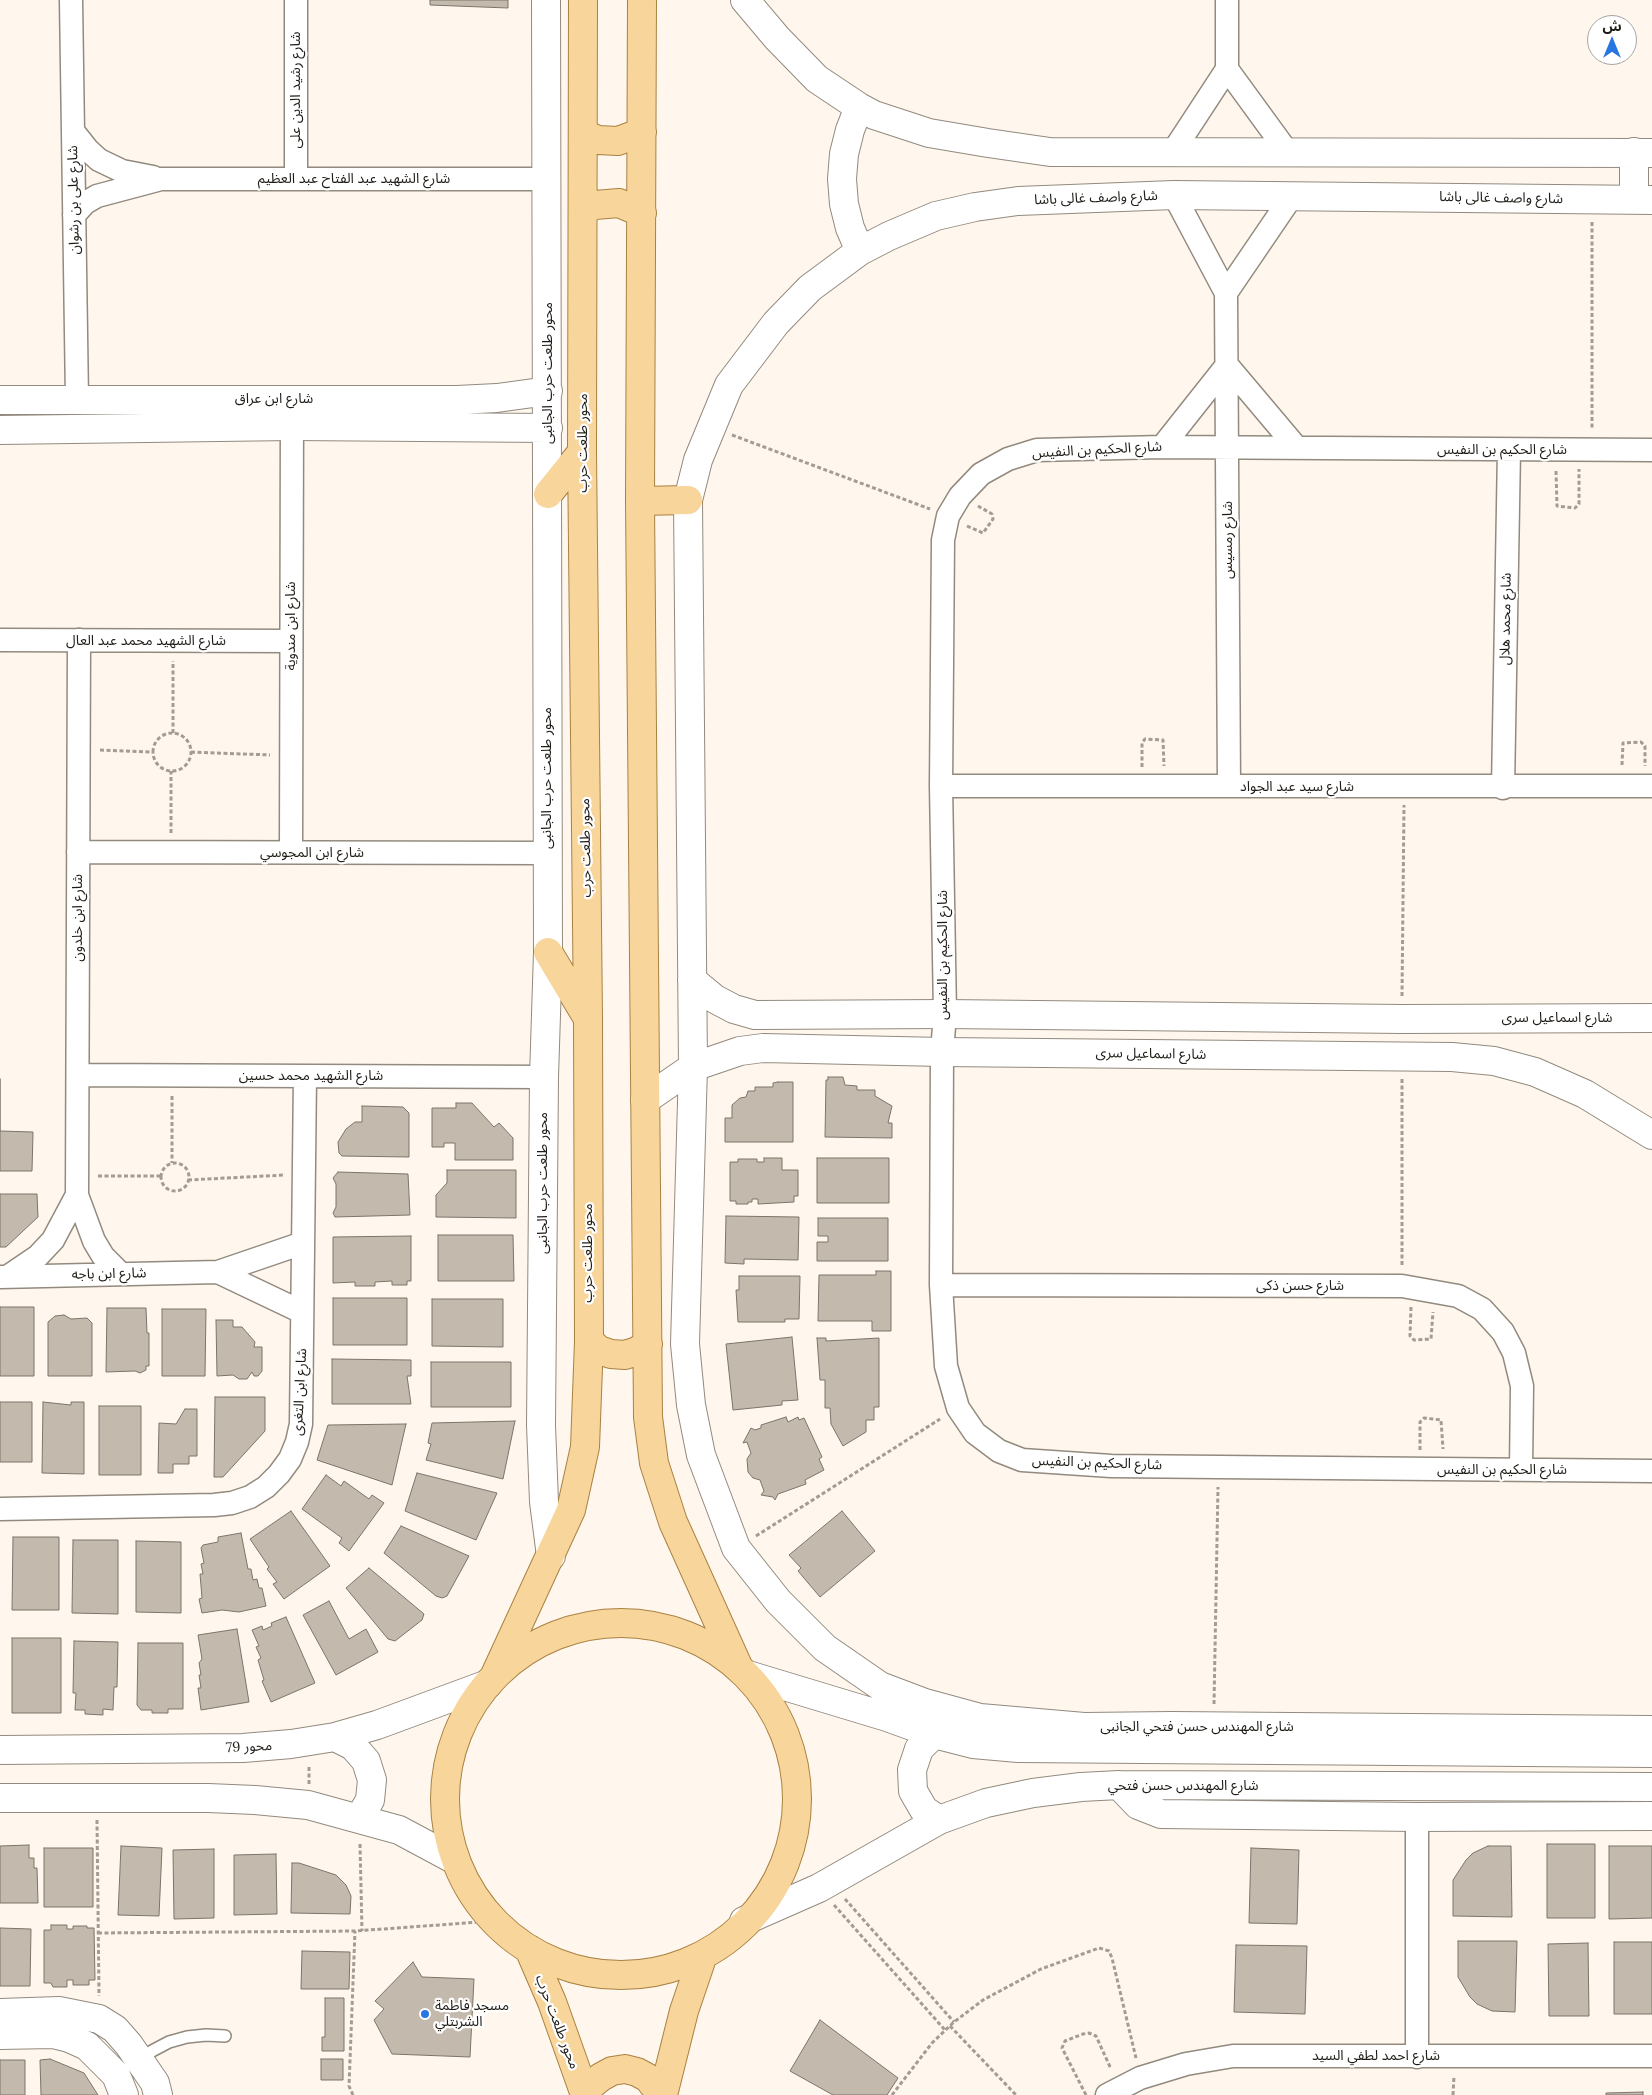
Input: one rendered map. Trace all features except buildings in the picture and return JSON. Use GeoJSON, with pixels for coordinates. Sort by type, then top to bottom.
{"type":"FeatureCollection","features":[{"type":"Feature","properties":{"kind":"main road","name":"محور طلعت حرب"},"geometry":{"type":"LineString","coordinates":[[491,1681],[571,1510],[585,1447],[589,1341],[588,1019],[582,452],[583,0]]}},
{"type":"Feature","properties":{"kind":"main road"},"geometry":{"type":"LineString","coordinates":[[642,0],[640,501],[648,1417],[654,1463],[672,1522],[743,1671],[775,1712],[793,1754],[798,1800],[792,1845],[775,1887],[732,1937],[703,1956],[669,1969],[633,1975],[597,1973],[562,1965],[529,1949],[494,1921],[470,1889],[455,1860],[446,1814],[445,1786],[452,1749],[466,1715],[491,1681],[528,1649],[569,1631],[614,1623],[658,1627],[701,1642],[743,1671]]}},
{"type":"Feature","properties":{"kind":"main road"},"geometry":{"type":"LineString","coordinates":[[584,134],[598,140],[618,141],[642,132]]}},
{"type":"Feature","properties":{"kind":"main road"},"geometry":{"type":"LineString","coordinates":[[584,210],[601,204],[619,203],[642,214]]}},
{"type":"Feature","properties":{"kind":"main road"},"geometry":{"type":"LineString","coordinates":[[548,494],[582,452]]}},
{"type":"Feature","properties":{"kind":"main road"},"geometry":{"type":"LineString","coordinates":[[640,501],[688,500]]}},
{"type":"Feature","properties":{"kind":"main road"},"geometry":{"type":"LineString","coordinates":[[548,952],[588,1019]]}},
{"type":"Feature","properties":{"kind":"main road"},"geometry":{"type":"LineString","coordinates":[[589,1341],[599,1350],[611,1354],[624,1355],[637,1352],[648,1344]]}},
{"type":"Feature","properties":{"kind":"main road","name":"محور طلعت حرب"},"geometry":{"type":"LineString","coordinates":[[529,1949],[552,2002],[586,2095]]}},
{"type":"Feature","properties":{"kind":"main road"},"geometry":{"type":"LineString","coordinates":[[662,2095],[684,2011],[703,1956]]}},
{"type":"Feature","properties":{"kind":"main road"},"geometry":{"type":"LineString","coordinates":[[586,2095],[592,2085],[601,2077],[612,2071],[625,2070],[637,2072],[648,2078],[662,2095]]}},
{"type":"Feature","properties":{"kind":"street","name":"شارع على بن رشوان"},"geometry":{"type":"LineString","coordinates":[[71,0],[77,399]]}},
{"type":"Feature","properties":{"kind":"street","name":"شارع رشيد الدين على"},"geometry":{"type":"LineString","coordinates":[[296,0],[296,179]]}},
{"type":"Feature","properties":{"kind":"street","name":"محور طلعت حرب الجانبى"},"geometry":{"type":"LineString","coordinates":[[546,0],[548,952],[544,1077],[541,1426],[544,1502],[551,1556]]}},
{"type":"Feature","properties":{"kind":"street"},"geometry":{"type":"LineString","coordinates":[[745,0],[777,38],[817,79],[874,115],[929,132],[997,145],[1050,152],[1174,150],[1643,152],[1643,200]]}},
{"type":"Feature","properties":{"kind":"street"},"geometry":{"type":"LineString","coordinates":[[1174,150],[1227,69],[1227,0]]}},
{"type":"Feature","properties":{"kind":"street"},"geometry":{"type":"LineString","coordinates":[[1227,69],[1286,150]]}},
{"type":"Feature","properties":{"kind":"street"},"geometry":{"type":"LineString","coordinates":[[860,107],[848,138],[842,179],[844,204],[850,228],[860,251]]}},
{"type":"Feature","properties":{"kind":"street","name":"شارع الشهيد عبد الفتاح عبد العظيم"},"geometry":{"type":"LineString","coordinates":[[73,131],[88,150],[99,160],[122,170],[161,179],[547,179]]}},
{"type":"Feature","properties":{"kind":"street","name":"شارع الشهيد عبد الفتاح عبد العظيم"},"geometry":{"type":"LineString","coordinates":[[74,215],[85,203],[97,196],[161,179]]}},
{"type":"Feature","properties":{"kind":"street","name":"شارع واصف غالى باشا"},"geometry":{"type":"LineString","coordinates":[[688,500],[698,460],[710,427],[730,385],[776,323],[810,288],[860,251],[888,236],[936,216],[975,206],[1018,201],[1174,195],[1643,200]]}},
{"type":"Feature","properties":{"kind":"street","name":"شارع رمسيس"},"geometry":{"type":"LineString","coordinates":[[1174,195],[1226,293],[1229,786]]}},
{"type":"Feature","properties":{"kind":"street"},"geometry":{"type":"LineString","coordinates":[[1226,293],[1292,196]]}},
{"type":"Feature","properties":{"kind":"street"},"geometry":{"type":"LineString","coordinates":[[1162,447],[1227,365],[1297,448]]}},
{"type":"Feature","properties":{"kind":"street","name":"شارع ابن عراق"},"geometry":{"type":"LineString","coordinates":[[0,430],[292,413],[497,398],[548,391]]}},
{"type":"Feature","properties":{"kind":"street","name":"شارع ابن عراق"},"geometry":{"type":"LineString","coordinates":[[0,400],[77,399],[548,428]]}},
{"type":"Feature","properties":{"kind":"street","name":"شارع ابن مندوية"},"geometry":{"type":"LineString","coordinates":[[291,852],[292,413]]}},
{"type":"Feature","properties":{"kind":"street","name":"شارع الحكيم بن النفيس"},"geometry":{"type":"LineString","coordinates":[[1652,450],[1162,447],[1037,450],[1008,459],[981,474],[960,496],[948,516],[942,558],[941,786],[945,1014],[942,1052],[941,1285],[946,1366],[958,1408],[975,1433],[999,1451],[1022,1460],[1111,1466],[1218,1465],[1420,1470],[1652,1470]]}},
{"type":"Feature","properties":{"kind":"street","name":"شارع محمد هلال"},"geometry":{"type":"LineString","coordinates":[[1503,788],[1509,450]]}},
{"type":"Feature","properties":{"kind":"street"},"geometry":{"type":"LineString","coordinates":[[688,500],[693,1067],[686,1344],[691,1405],[701,1455],[736,1548]]}},
{"type":"Feature","properties":{"kind":"street","name":"شارع الشهيد محمد عبد العال"},"geometry":{"type":"LineString","coordinates":[[0,640],[291,641]]}},
{"type":"Feature","properties":{"kind":"street","name":"شارع ابن خلدون"},"geometry":{"type":"LineString","coordinates":[[79,640],[77,1186],[94,1241],[102,1256],[121,1274]]}},
{"type":"Feature","properties":{"kind":"street","name":"شارع سيد عبد الجواد"},"geometry":{"type":"LineString","coordinates":[[941,786],[1649,787]]}},
{"type":"Feature","properties":{"kind":"street","name":"شارع ابن المجوسي"},"geometry":{"type":"LineString","coordinates":[[78,852],[547,853]]}},
{"type":"Feature","properties":{"kind":"street","name":"شارع اسماعيل سرى"},"geometry":{"type":"LineString","coordinates":[[692,980],[715,999],[734,1010],[755,1015],[945,1014],[1402,1019],[1652,1018]]}},
{"type":"Feature","properties":{"kind":"street","name":"شارع اسماعيل سرى"},"geometry":{"type":"LineString","coordinates":[[645,1100],[693,1067],[740,1051],[763,1048],[1402,1057],[1494,1061],[1535,1072],[1585,1094],[1652,1135]]}},
{"type":"Feature","properties":{"kind":"street","name":"شارع الشهيد محمد حسين"},"geometry":{"type":"LineString","coordinates":[[78,1075],[544,1077]]}},
{"type":"Feature","properties":{"kind":"street","name":"شارع ابن التغرى"},"geometry":{"type":"LineString","coordinates":[[0,1509],[214,1505],[232,1503],[250,1497],[266,1487],[284,1467],[297,1442],[301,1424],[305,1076]]}},
{"type":"Feature","properties":{"kind":"street","name":"شارع ابن خلدون"},"geometry":{"type":"LineString","coordinates":[[3,1277],[38,1256],[48,1245],[65,1222],[77,1186]]}},
{"type":"Feature","properties":{"kind":"street","name":"شارع ابن باجه"},"geometry":{"type":"LineString","coordinates":[[3,1277],[218,1272],[303,1243]]}},
{"type":"Feature","properties":{"kind":"street","name":"شارع ابن باجه"},"geometry":{"type":"LineString","coordinates":[[218,1272],[302,1312]]}},
{"type":"Feature","properties":{"kind":"street","name":"شارع حسن ذكى"},"geometry":{"type":"LineString","coordinates":[[941,1285],[1407,1286],[1458,1296],[1482,1309],[1503,1332],[1514,1353],[1522,1386],[1522,1469]]}},
{"type":"Feature","properties":{"kind":"street","name":"شارع المهندس حسن فتحي الجانبى"},"geometry":{"type":"LineString","coordinates":[[736,1548],[778,1601],[825,1648],[880,1686],[925,1703],[980,1718],[1172,1738],[1214,1727],[1464,1739],[1652,1730]]}},
{"type":"Feature","properties":{"kind":"street"},"geometry":{"type":"LineString","coordinates":[[743,1671],[934,1734],[973,1744],[1018,1748],[1172,1738],[1464,1739],[1652,1753]]}},
{"type":"Feature","properties":{"kind":"street","name":"محور 79"},"geometry":{"type":"LineString","coordinates":[[0,1750],[243,1748],[322,1740],[377,1725],[491,1681]]}},
{"type":"Feature","properties":{"kind":"street"},"geometry":{"type":"LineString","coordinates":[[934,1734],[919,1749],[912,1770],[913,1791],[924,1810],[939,1820]]}},
{"type":"Feature","properties":{"kind":"street"},"geometry":{"type":"LineString","coordinates":[[322,1740],[353,1746],[366,1761],[372,1780],[370,1800],[360,1817]]}},
{"type":"Feature","properties":{"kind":"street"},"geometry":{"type":"LineString","coordinates":[[1120,1785],[1138,1805],[1160,1814],[1417,1817],[1652,1816]]}},
{"type":"Feature","properties":{"kind":"street","name":"شارع المهندس حسن فتحي"},"geometry":{"type":"LineString","coordinates":[[744,1921],[824,1884],[939,1820],[986,1804],[1034,1792],[1120,1785],[1652,1787]]}},
{"type":"Feature","properties":{"kind":"street"},"geometry":{"type":"LineString","coordinates":[[0,1798],[246,1799],[308,1806],[360,1817],[399,1830],[455,1860]]}},
{"type":"Feature","properties":{"kind":"street"},"geometry":{"type":"LineString","coordinates":[[1416,2057],[1417,1817]]}},
{"type":"Feature","properties":{"kind":"street"},"geometry":{"type":"LineString","coordinates":[[0,2013],[58,2011],[99,2019],[115,2030],[140,2060],[155,2083],[158,2095]]}},
{"type":"Feature","properties":{"kind":"street"},"geometry":{"type":"LineString","coordinates":[[0,2034],[53,2034],[69,2038],[87,2046],[116,2075],[124,2095]]}},
{"type":"Feature","properties":{"kind":"street","name":"شارع احمد لطفي السيد"},"geometry":{"type":"LineString","coordinates":[[1113,2092],[1140,2078],[1186,2064],[1233,2056],[1652,2056]]}},
{"type":"Feature","properties":{"kind":"lane"},"geometry":{"type":"LineString","coordinates":[[140,2060],[169,2042],[187,2037],[225,2036]]}},
{"type":"Feature","properties":{"kind":"path"},"geometry":{"type":"LineString","coordinates":[[1556,450],[1556,503],[1561,508],[1575,508],[1579,504],[1585,450],[1592,199]]}},
{"type":"Feature","properties":{"kind":"path"},"geometry":{"type":"LineString","coordinates":[[710,427],[948,516],[982,533],[993,519],[992,514],[960,496]]}},
{"type":"Feature","properties":{"kind":"path"},"geometry":{"type":"LineString","coordinates":[[173,641],[173,732]]}},
{"type":"Feature","properties":{"kind":"path"},"geometry":{"type":"LineString","coordinates":[[173,732],[188,741],[191,752],[182,768],[171,771],[160,767],[153,758],[152,752],[156,740],[166,733],[173,732]]}},
{"type":"Feature","properties":{"kind":"path"},"geometry":{"type":"LineString","coordinates":[[1142,787],[1142,743],[1145,739],[1160,739],[1164,743],[1165,787]]}},
{"type":"Feature","properties":{"kind":"path"},"geometry":{"type":"LineString","coordinates":[[1622,787],[1622,746],[1626,742],[1641,742],[1644,746],[1649,787]]}},
{"type":"Feature","properties":{"kind":"path"},"geometry":{"type":"LineString","coordinates":[[79,750],[152,752]]}},
{"type":"Feature","properties":{"kind":"path"},"geometry":{"type":"LineString","coordinates":[[191,752],[291,755]]}},
{"type":"Feature","properties":{"kind":"path"},"geometry":{"type":"LineString","coordinates":[[170,852],[171,771]]}},
{"type":"Feature","properties":{"kind":"path"},"geometry":{"type":"LineString","coordinates":[[1402,1019],[1404,787]]}},
{"type":"Feature","properties":{"kind":"path"},"geometry":{"type":"LineString","coordinates":[[1402,1057],[1407,1286],[1410,1336],[1414,1340],[1428,1340],[1432,1336],[1434,1290]]}},
{"type":"Feature","properties":{"kind":"path"},"geometry":{"type":"LineString","coordinates":[[172,1076],[172,1163]]}},
{"type":"Feature","properties":{"kind":"path"},"geometry":{"type":"LineString","coordinates":[[172,1163],[178,1163],[186,1169],[188,1180],[182,1188],[173,1190],[164,1185],[161,1176],[165,1167],[172,1163]]}},
{"type":"Feature","properties":{"kind":"path"},"geometry":{"type":"LineString","coordinates":[[188,1180],[304,1174]]}},
{"type":"Feature","properties":{"kind":"path"},"geometry":{"type":"LineString","coordinates":[[77,1186],[161,1176]]}},
{"type":"Feature","properties":{"kind":"path"},"geometry":{"type":"LineString","coordinates":[[736,1548],[958,1408]]}},
{"type":"Feature","properties":{"kind":"path"},"geometry":{"type":"LineString","coordinates":[[1420,1470],[1420,1422],[1424,1418],[1439,1418],[1442,1422],[1443,1470]]}},
{"type":"Feature","properties":{"kind":"path"},"geometry":{"type":"LineString","coordinates":[[1214,1727],[1218,1465]]}},
{"type":"Feature","properties":{"kind":"path"},"geometry":{"type":"LineString","coordinates":[[308,1806],[322,1740]]}},
{"type":"Feature","properties":{"kind":"path"},"geometry":{"type":"LineString","coordinates":[[96,1798],[99,2019]]}},
{"type":"Feature","properties":{"kind":"path"},"geometry":{"type":"LineString","coordinates":[[360,1817],[362,1931]]}},
{"type":"Feature","properties":{"kind":"path"},"geometry":{"type":"LineString","coordinates":[[824,1884],[954,2022]]}},
{"type":"Feature","properties":{"kind":"path"},"geometry":{"type":"LineString","coordinates":[[824,1884],[945,2030]]}},
{"type":"Feature","properties":{"kind":"path"},"geometry":{"type":"LineString","coordinates":[[98,1933],[362,1931],[494,1921]]}},
{"type":"Feature","properties":{"kind":"path"},"geometry":{"type":"LineString","coordinates":[[352,2095],[349,2086],[355,1931]]}},
{"type":"Feature","properties":{"kind":"path"},"geometry":{"type":"LineString","coordinates":[[892,2095],[911,2068],[954,2022],[1011,1984],[1041,1969],[1099,1948],[1108,1952],[1112,1958],[1140,2078]]}},
{"type":"Feature","properties":{"kind":"path"},"geometry":{"type":"LineString","coordinates":[[950,2026],[1016,2095]]}},
{"type":"Feature","properties":{"kind":"path"},"geometry":{"type":"LineString","coordinates":[[1086,2095],[1062,2048],[1065,2041],[1089,2033],[1096,2036],[1113,2092]]}},
{"type":"Feature","properties":{"kind":"place","name":"مسجد فاطمة الشربتلي"},"geometry":{"type":"Point","coordinates":[425,2014]}}]}
